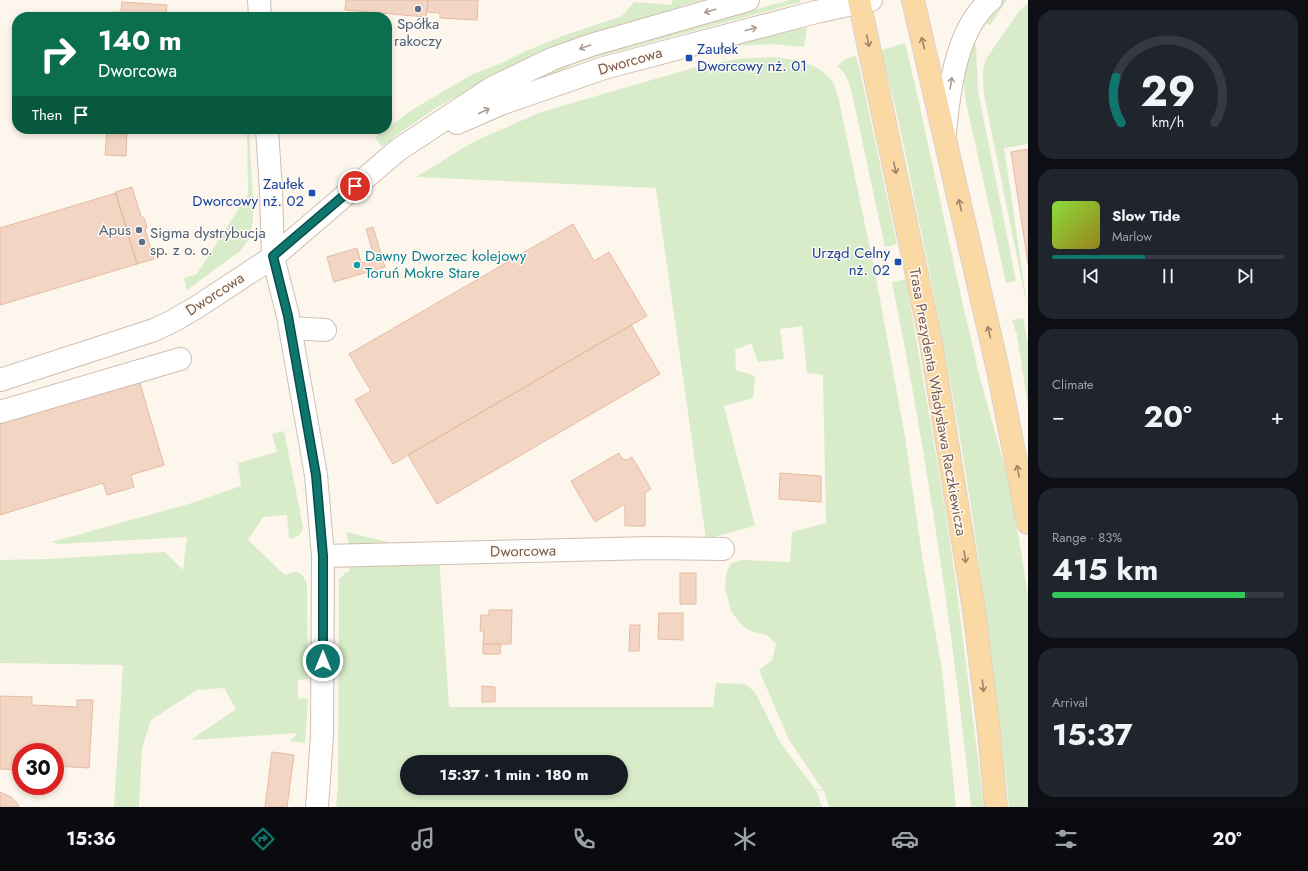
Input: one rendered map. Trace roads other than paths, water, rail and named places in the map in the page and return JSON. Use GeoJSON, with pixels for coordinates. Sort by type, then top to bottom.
{"type":"FeatureCollection","features":[{"type":"Feature","properties":{"kind":"main road"},"geometry":{"type":"LineString","coordinates":[[913,0],[998,370],[1028,523]]}},
{"type":"Feature","properties":{"kind":"main road","name":"Trasa Prezydenta Władysława Raczkiewicza"},"geometry":{"type":"LineString","coordinates":[[863,1],[931,342],[974,610],[989,732],[996,807]]}},
{"type":"Feature","properties":{"kind":"street"},"geometry":{"type":"LineString","coordinates":[[259,0],[260,12]]}},
{"type":"Feature","properties":{"kind":"street","name":"Dworcowa"},"geometry":{"type":"LineString","coordinates":[[0,380],[154,330],[197,307],[273,256],[398,150],[492,88],[552,59],[592,45],[748,0]]}},
{"type":"Feature","properties":{"kind":"street"},"geometry":{"type":"LineString","coordinates":[[944,135],[953,69],[967,32],[983,6],[991,0]]}},
{"type":"Feature","properties":{"kind":"street","name":"Dworcowa"},"geometry":{"type":"LineString","coordinates":[[398,150],[503,103],[604,68],[863,1]]}},
{"type":"Feature","properties":{"kind":"street"},"geometry":{"type":"LineString","coordinates":[[267,134],[273,256],[288,316],[316,475],[323,556],[322,736],[317,807]]}},
{"type":"Feature","properties":{"kind":"street"},"geometry":{"type":"LineString","coordinates":[[290,328],[325,330]]}},
{"type":"Feature","properties":{"kind":"street"},"geometry":{"type":"LineString","coordinates":[[0,412],[180,359]]}},
{"type":"Feature","properties":{"kind":"street","name":"Dworcowa"},"geometry":{"type":"LineString","coordinates":[[323,556],[652,548],[723,549]]}},
{"type":"Feature","properties":{"kind":"place","name":"Spółka rakoczy"},"geometry":{"type":"Point","coordinates":[418,9]}},
{"type":"Feature","properties":{"kind":"place","name":"Zaułek Dworcowy nż. 01"},"geometry":{"type":"Point","coordinates":[689,58]}},
{"type":"Feature","properties":{"kind":"place","name":"Zaułek Dworcowy nż. 02"},"geometry":{"type":"Point","coordinates":[312,193]}},
{"type":"Feature","properties":{"kind":"place","name":"Apus"},"geometry":{"type":"Point","coordinates":[139,230]}},
{"type":"Feature","properties":{"kind":"place","name":"Sigma dystrybucja sp. z o. o."},"geometry":{"type":"Point","coordinates":[142,242]}},
{"type":"Feature","properties":{"kind":"place","name":"Urząd Celny nż. 02"},"geometry":{"type":"Point","coordinates":[898,262]}},
{"type":"Feature","properties":{"kind":"place","name":"Dawny Dworzec kolejowy Toruń Mokre Stare"},"geometry":{"type":"Point","coordinates":[357,265]}}]}
